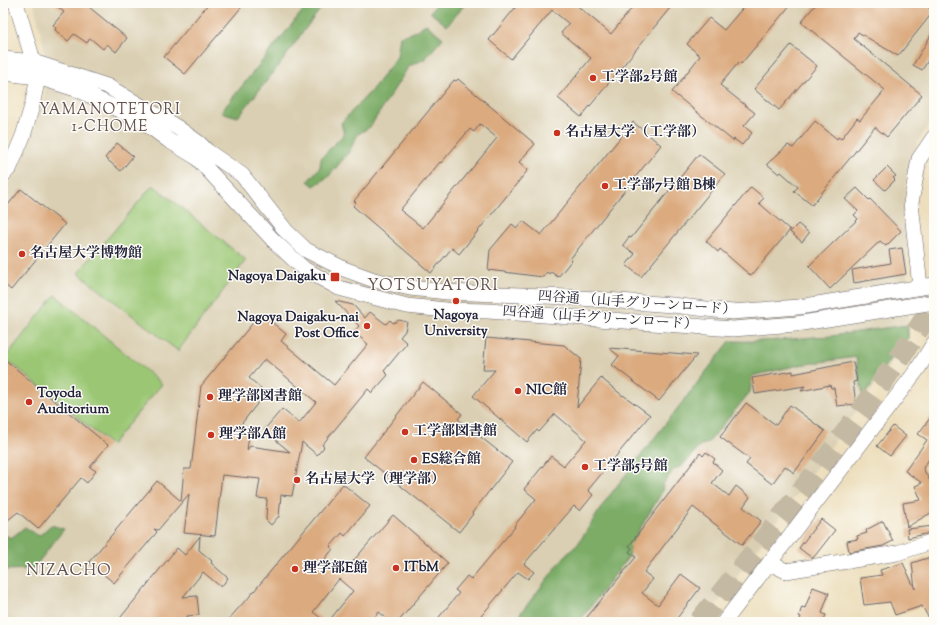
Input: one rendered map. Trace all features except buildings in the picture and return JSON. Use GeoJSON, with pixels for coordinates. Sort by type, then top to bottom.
{"type":"FeatureCollection","features":[{"type":"Feature","properties":{"kind":"street"},"geometry":{"type":"LineString","coordinates":[[3,175],[10,167],[23,136],[32,106],[38,77],[16,3]]}},
{"type":"Feature","properties":{"kind":"street","name":"四谷通 （山手グリーンロード）"},"geometry":{"type":"LineString","coordinates":[[3,59],[34,62],[107,86],[178,128],[199,143],[207,151],[242,175],[286,231],[306,250],[344,269],[374,280],[410,288],[447,292],[566,297],[672,305],[732,312],[799,307],[927,286]]}},
{"type":"Feature","properties":{"kind":"street","name":"四谷通（山手グリーンロード）"},"geometry":{"type":"LineString","coordinates":[[3,73],[38,77],[79,90],[145,123],[196,157],[275,242],[304,269],[339,288],[407,306],[446,310],[488,311],[733,329],[796,324],[934,302]]}},
{"type":"Feature","properties":{"kind":"street"},"geometry":{"type":"LineString","coordinates":[[927,286],[910,203],[919,159],[934,137]]}},
{"type":"Feature","properties":{"kind":"street"},"geometry":{"type":"LineString","coordinates":[[724,622],[917,370],[934,342]]}},
{"type":"Feature","properties":{"kind":"street"},"geometry":{"type":"LineString","coordinates":[[770,563],[786,571],[897,553],[934,541]]}},
{"type":"Feature","properties":{"kind":"shaded area","name":"Nagoya University"},"geometry":{"type":"Polygon","coordinates":[[[34,3],[934,3],[934,117],[918,141],[905,184],[909,339],[704,622],[3,622],[3,189],[14,176],[45,98],[44,46],[34,3]]]}},
{"type":"Feature","properties":{"kind":"green space"},"geometry":{"type":"Polygon","coordinates":[[[309,3],[325,3],[284,59],[238,117],[221,112],[309,3]]]}},
{"type":"Feature","properties":{"kind":"green space"},"geometry":{"type":"Polygon","coordinates":[[[438,3],[466,3],[447,26],[430,12],[438,3]]]}},
{"type":"Feature","properties":{"kind":"green space"},"geometry":{"type":"Polygon","coordinates":[[[426,24],[443,38],[425,59],[409,66],[370,127],[358,134],[349,152],[329,176],[314,186],[308,181],[320,167],[321,158],[344,134],[341,123],[371,91],[397,57],[400,36],[412,33],[426,24]]]}},
{"type":"Feature","properties":{"kind":"green space"},"geometry":{"type":"Polygon","coordinates":[[[153,185],[246,260],[178,351],[78,273],[153,185]]]}},
{"type":"Feature","properties":{"kind":"green space"},"geometry":{"type":"Polygon","coordinates":[[[55,295],[162,384],[111,445],[5,358],[55,295]]]}},
{"type":"Feature","properties":{"kind":"green space"},"geometry":{"type":"Polygon","coordinates":[[[908,325],[908,340],[891,358],[863,397],[856,357],[799,365],[752,376],[750,392],[708,443],[701,445],[682,466],[674,469],[663,484],[662,492],[632,542],[629,556],[579,622],[514,622],[564,557],[578,544],[606,500],[730,341],[829,336],[908,325]]]}},
{"type":"Feature","properties":{"kind":"green space"},"geometry":{"type":"Polygon","coordinates":[[[51,525],[64,529],[33,569],[3,570],[3,534],[11,538],[25,527],[39,536],[51,525]]]}},
{"type":"Feature","properties":{"kind":"tunnel"},"geometry":{"type":"LineString","coordinates":[[699,622],[791,506],[850,427],[879,387],[934,305]]}},
{"type":"Feature","properties":{"kind":"place","name":"工学部2号館"},"geometry":{"type":"Point","coordinates":[593,78]}},
{"type":"Feature","properties":{"kind":"place","name":"名古屋大学（工学部）"},"geometry":{"type":"Point","coordinates":[557,133]}},
{"type":"Feature","properties":{"kind":"place","name":"工学部7号館 B棟"},"geometry":{"type":"Point","coordinates":[605,186]}},
{"type":"Feature","properties":{"kind":"place","name":"名古屋大学博物館"},"geometry":{"type":"Point","coordinates":[22,254]}},
{"type":"Feature","properties":{"kind":"place","name":"Nagoya Daigaku"},"geometry":{"type":"Point","coordinates":[335,277]}},
{"type":"Feature","properties":{"kind":"place","name":"Nagoya University"},"geometry":{"type":"Point","coordinates":[456,301]}},
{"type":"Feature","properties":{"kind":"place","name":"Nagoya Daigaku-nai Post Office"},"geometry":{"type":"Point","coordinates":[367,326]}},
{"type":"Feature","properties":{"kind":"place","name":"NIC館"},"geometry":{"type":"Point","coordinates":[518,391]}},
{"type":"Feature","properties":{"kind":"place","name":"理学部図書館"},"geometry":{"type":"Point","coordinates":[210,397]}},
{"type":"Feature","properties":{"kind":"place","name":"Toyoda Auditorium"},"geometry":{"type":"Point","coordinates":[29,402]}},
{"type":"Feature","properties":{"kind":"place","name":"工学部図書館"},"geometry":{"type":"Point","coordinates":[405,432]}},
{"type":"Feature","properties":{"kind":"place","name":"理学部A館"},"geometry":{"type":"Point","coordinates":[211,435]}},
{"type":"Feature","properties":{"kind":"place","name":"ES総合館"},"geometry":{"type":"Point","coordinates":[414,460]}},
{"type":"Feature","properties":{"kind":"place","name":"工学部5号館"},"geometry":{"type":"Point","coordinates":[585,467]}},
{"type":"Feature","properties":{"kind":"place","name":"名古屋大学（理学部）"},"geometry":{"type":"Point","coordinates":[297,480]}},
{"type":"Feature","properties":{"kind":"place","name":"ITbM"},"geometry":{"type":"Point","coordinates":[396,568]}},
{"type":"Feature","properties":{"kind":"place","name":"理学部E館"},"geometry":{"type":"Point","coordinates":[295,569]}},
{"type":"Feature","properties":{"kind":"district","name":"YAMANOTETORI 1-CHOME"},"geometry":{"type":"Point","coordinates":[110,118]}},
{"type":"Feature","properties":{"kind":"district","name":"YOTSUYATORI"},"geometry":{"type":"Point","coordinates":[433,286]}},
{"type":"Feature","properties":{"kind":"district","name":"NIZACHO"},"geometry":{"type":"Point","coordinates":[69,571]}}]}
